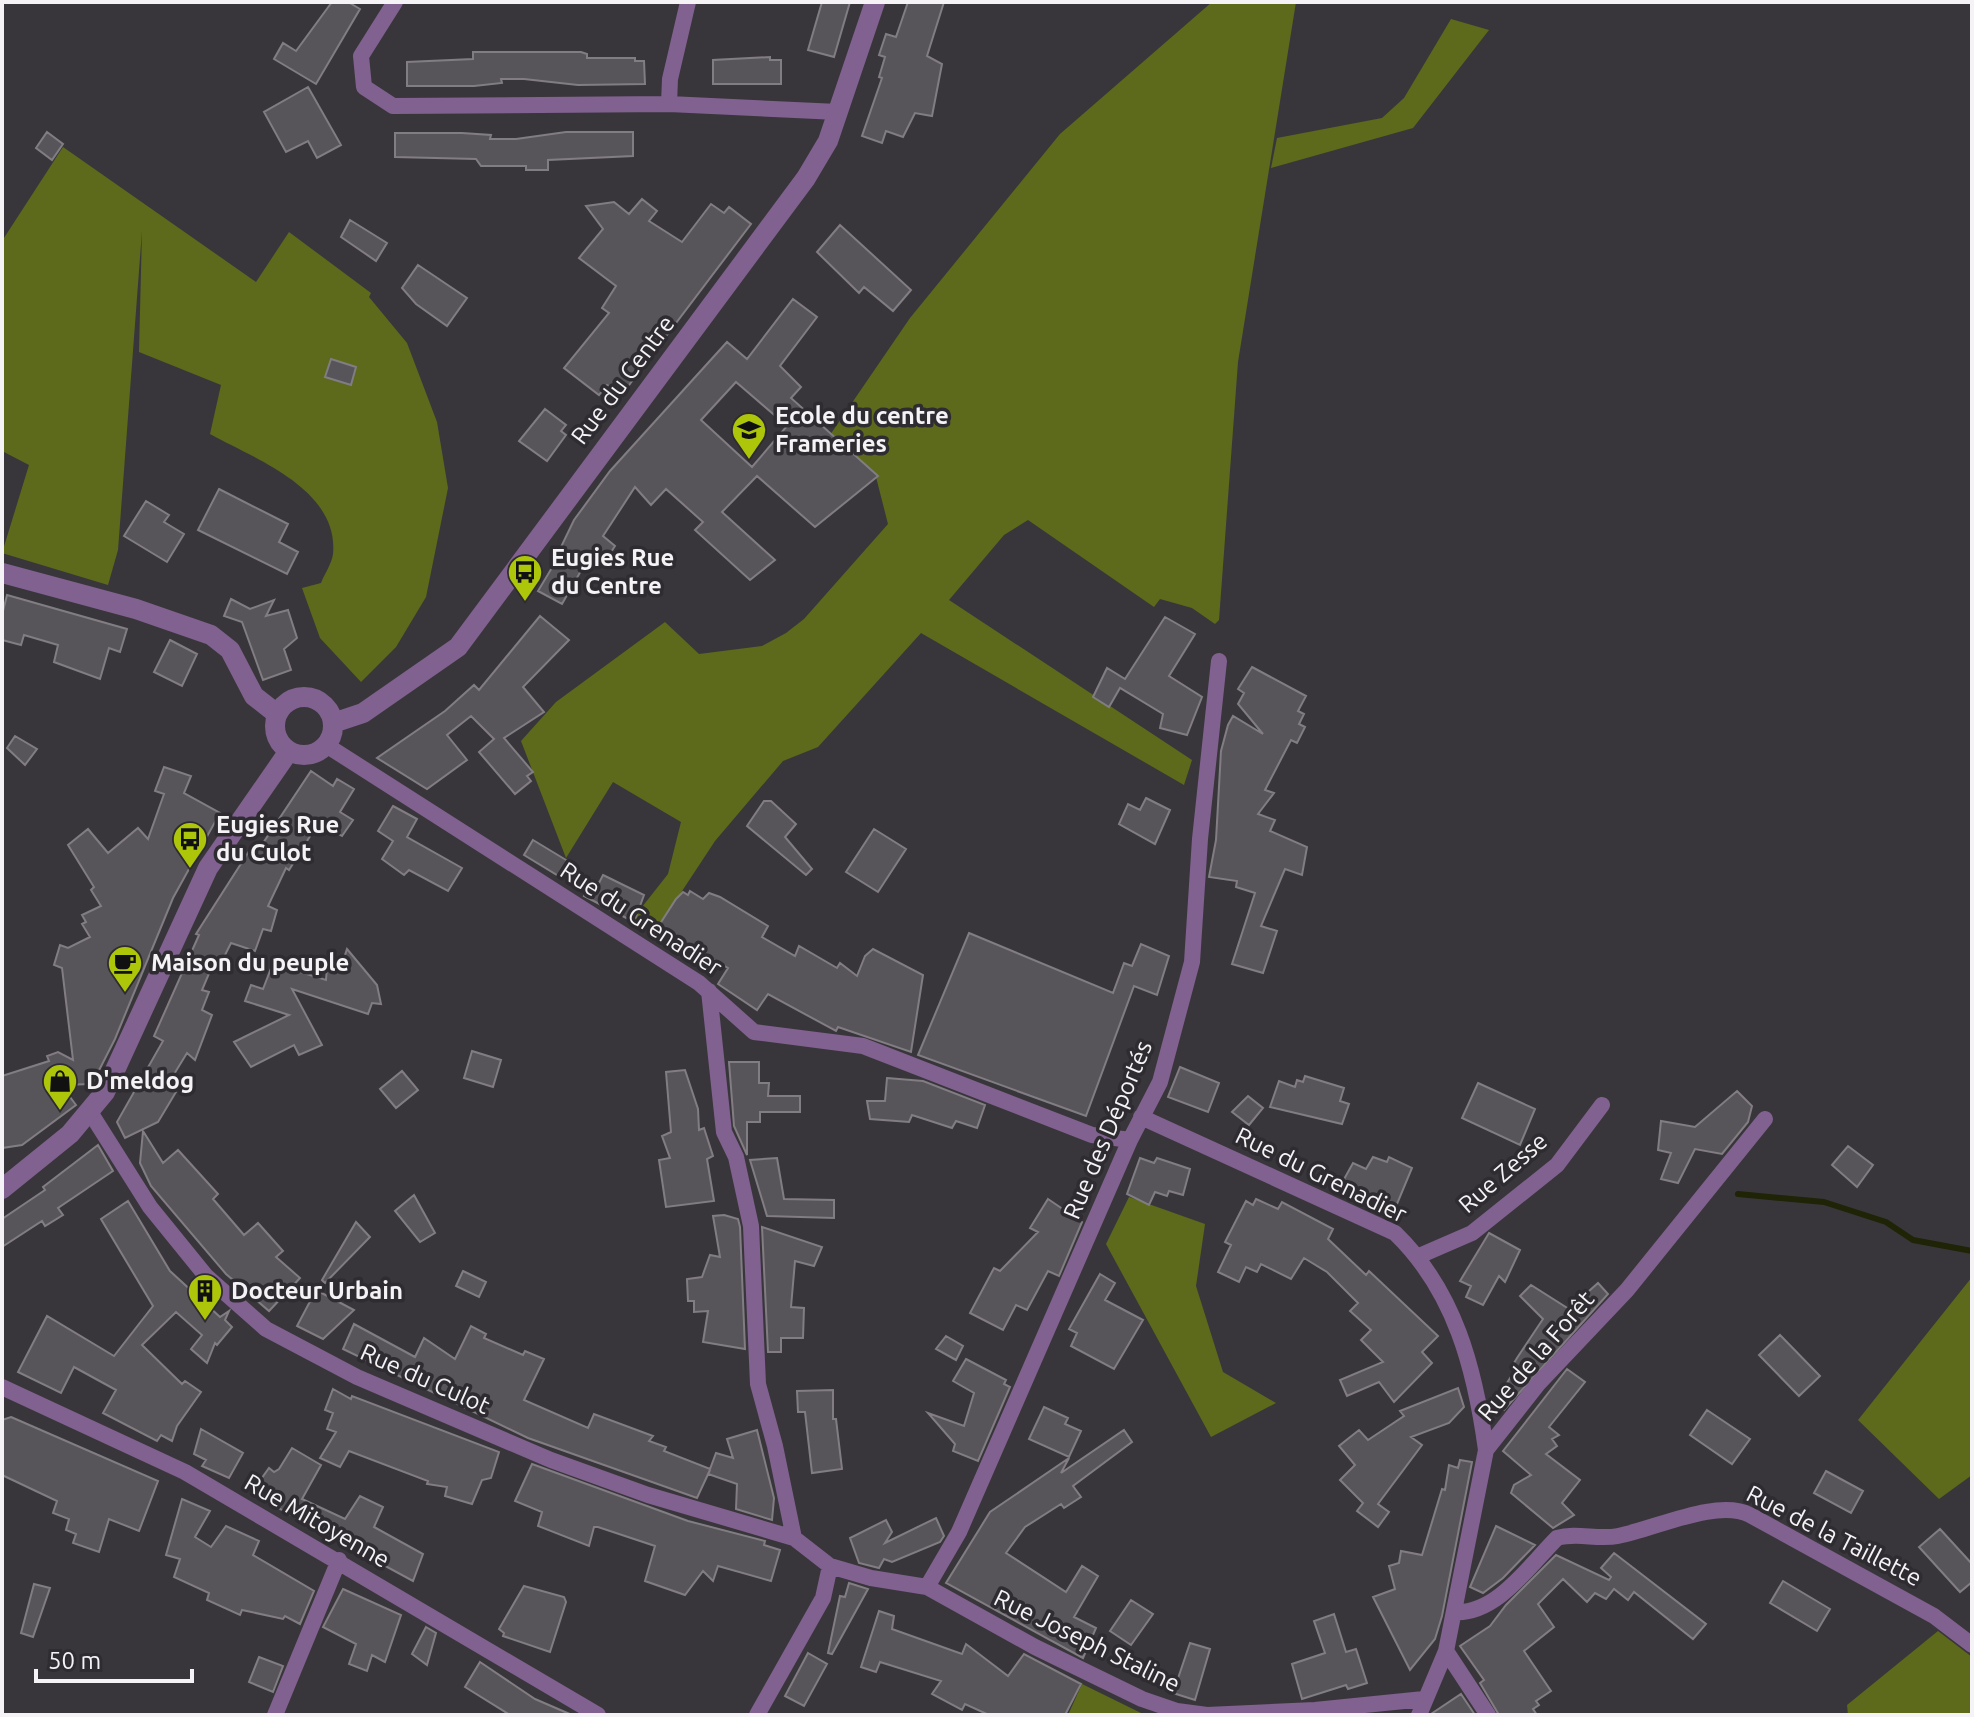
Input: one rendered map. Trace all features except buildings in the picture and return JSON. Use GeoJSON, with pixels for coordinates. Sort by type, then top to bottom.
{"type":"FeatureCollection","features":[{"type":"Feature","properties":{"kind":"street"},"geometry":{"type":"LineString","coordinates":[[395,2],[361,56],[364,87],[393,106],[669,104],[838,112]]}},
{"type":"Feature","properties":{"kind":"street"},"geometry":{"type":"LineString","coordinates":[[669,104],[670,79],[688,2]]}},
{"type":"Feature","properties":{"kind":"street","name":"Rue du Centre"},"geometry":{"type":"LineString","coordinates":[[333,723],[363,713],[458,647],[806,178],[826,145],[875,2]]}},
{"type":"Feature","properties":{"kind":"street"},"geometry":{"type":"LineString","coordinates":[[2,573],[136,609],[211,635],[230,650],[254,696],[277,714]]}},
{"type":"Feature","properties":{"kind":"street","name":"Rue des Déportés"},"geometry":{"type":"LineString","coordinates":[[927,1587],[959,1532],[1130,1140],[1160,1082],[1192,962],[1200,839],[1219,661]]}},
{"type":"Feature","properties":{"kind":"street"},"geometry":{"type":"LineString","coordinates":[[308,697],[324,705],[333,723],[326,745],[309,755],[289,751],[276,735],[277,714],[288,702],[308,697]]}},
{"type":"Feature","properties":{"kind":"street","name":"Rue du Grenadier"},"geometry":{"type":"LineString","coordinates":[[326,745],[709,991],[754,1032],[863,1046],[1092,1135],[1130,1140]]}},
{"type":"Feature","properties":{"kind":"street"},"geometry":{"type":"LineString","coordinates":[[2,1189],[55,1148],[90,1112],[127,1050],[208,868],[289,751]]}},
{"type":"Feature","properties":{"kind":"street"},"geometry":{"type":"LineString","coordinates":[[709,991],[724,1132],[736,1157],[751,1226],[758,1384],[775,1446],[794,1538]]}},
{"type":"Feature","properties":{"kind":"street","name":"Rue Zesse"},"geometry":{"type":"LineString","coordinates":[[1419,1256],[1472,1233],[1557,1165],[1602,1105]]}},
{"type":"Feature","properties":{"kind":"street","name":"Rue du Culot"},"geometry":{"type":"LineString","coordinates":[[90,1112],[150,1207],[206,1276],[266,1329],[357,1377],[551,1460],[648,1495],[794,1538],[830,1566]]}},
{"type":"Feature","properties":{"kind":"street","name":"Rue du Grenadier"},"geometry":{"type":"LineString","coordinates":[[1141,1117],[1395,1233],[1419,1256],[1439,1284],[1465,1349],[1481,1413],[1486,1450]]}},
{"type":"Feature","properties":{"kind":"street","name":"Rue de la Forêt"},"geometry":{"type":"LineString","coordinates":[[1422,1707],[1446,1651],[1486,1450],[1538,1384],[1627,1290],[1765,1119]]}},
{"type":"Feature","properties":{"kind":"street","name":"Rue Mitoyenne"},"geometry":{"type":"LineString","coordinates":[[2,1387],[185,1472],[598,1715]]}},
{"type":"Feature","properties":{"kind":"street","name":"Rue de la Taillette"},"geometry":{"type":"LineString","coordinates":[[1454,1612],[1469,1613],[1487,1607],[1557,1538],[1571,1534],[1619,1536],[1730,1508],[1750,1515],[1934,1616],[1972,1645]]}},
{"type":"Feature","properties":{"kind":"street"},"geometry":{"type":"LineString","coordinates":[[275,1715],[339,1560]]}},
{"type":"Feature","properties":{"kind":"street"},"geometry":{"type":"LineString","coordinates":[[757,1715],[823,1598],[830,1566]]}},
{"type":"Feature","properties":{"kind":"street","name":"Rue Joseph Staline"},"geometry":{"type":"LineString","coordinates":[[830,1566],[871,1578],[927,1587],[1035,1647],[1142,1699],[1177,1711],[1207,1715],[1422,1707]]}},
{"type":"Feature","properties":{"kind":"street"},"geometry":{"type":"LineString","coordinates":[[1446,1651],[1488,1715]]}},
{"type":"Feature","properties":{"kind":"green space"},"geometry":{"type":"Polygon","coordinates":[[[1212,2],[1296,2],[1238,362],[1219,620],[1215,624],[1192,608],[1160,599],[1154,607],[1028,520],[1004,535],[949,600],[1192,760],[1184,785],[921,633],[818,747],[783,761],[715,841],[657,929],[631,921],[668,874],[681,822],[613,782],[566,858],[521,741],[556,702],[665,622],[699,654],[762,646],[804,619],[888,524],[876,477],[830,435],[910,318],[1060,134],[1212,2]]]}},
{"type":"Feature","properties":{"kind":"green space"},"geometry":{"type":"Polygon","coordinates":[[[1451,19],[1489,30],[1413,128],[1271,168],[1277,138],[1382,118],[1404,98],[1451,19]]]}},
{"type":"Feature","properties":{"kind":"green space"},"geometry":{"type":"Polygon","coordinates":[[[63,147],[256,282],[289,232],[371,293],[369,297],[407,343],[437,422],[448,488],[426,597],[396,647],[361,682],[320,638],[302,588],[321,583],[332,558],[331,531],[323,511],[291,479],[210,434],[221,385],[139,352],[142,231],[118,550],[108,585],[2,553],[29,465],[2,451],[2,241],[63,147]]]}},
{"type":"Feature","properties":{"kind":"green space"},"geometry":{"type":"Polygon","coordinates":[[[1129,1197],[1205,1224],[1196,1286],[1223,1372],[1276,1403],[1211,1437],[1106,1244],[1129,1197]]]}},
{"type":"Feature","properties":{"kind":"green space"},"geometry":{"type":"Polygon","coordinates":[[[1972,1277],[1972,1475],[1939,1499],[1858,1420],[1972,1277]]]}},
{"type":"Feature","properties":{"kind":"green space"},"geometry":{"type":"Polygon","coordinates":[[[1938,1631],[1972,1657],[1972,1715],[1848,1715],[1847,1705],[1938,1631]]]}},
{"type":"Feature","properties":{"kind":"green space"},"geometry":{"type":"Polygon","coordinates":[[[1082,1684],[1141,1713],[1149,1715],[1068,1715],[1082,1684]]]}},
{"type":"Feature","properties":{"kind":"waterway"},"geometry":{"type":"LineString","coordinates":[[1738,1194],[1824,1202],[1886,1222],[1913,1240],[1972,1251]]}},
{"type":"Feature","properties":{"kind":"place","name":"Ecole du centre Frameries"},"geometry":{"type":"Point","coordinates":[749,461]}},
{"type":"Feature","properties":{"kind":"place","name":"Eugies Rue du Centre"},"geometry":{"type":"Point","coordinates":[525,603]}},
{"type":"Feature","properties":{"kind":"place","name":"Eugies Rue du Culot"},"geometry":{"type":"Point","coordinates":[190,870]}},
{"type":"Feature","properties":{"kind":"place","name":"Maison du peuple"},"geometry":{"type":"Point","coordinates":[125,994]}},
{"type":"Feature","properties":{"kind":"place","name":"D'meldog"},"geometry":{"type":"Point","coordinates":[60,1112]}},
{"type":"Feature","properties":{"kind":"place","name":"Docteur Urbain"},"geometry":{"type":"Point","coordinates":[205,1322]}}]}
